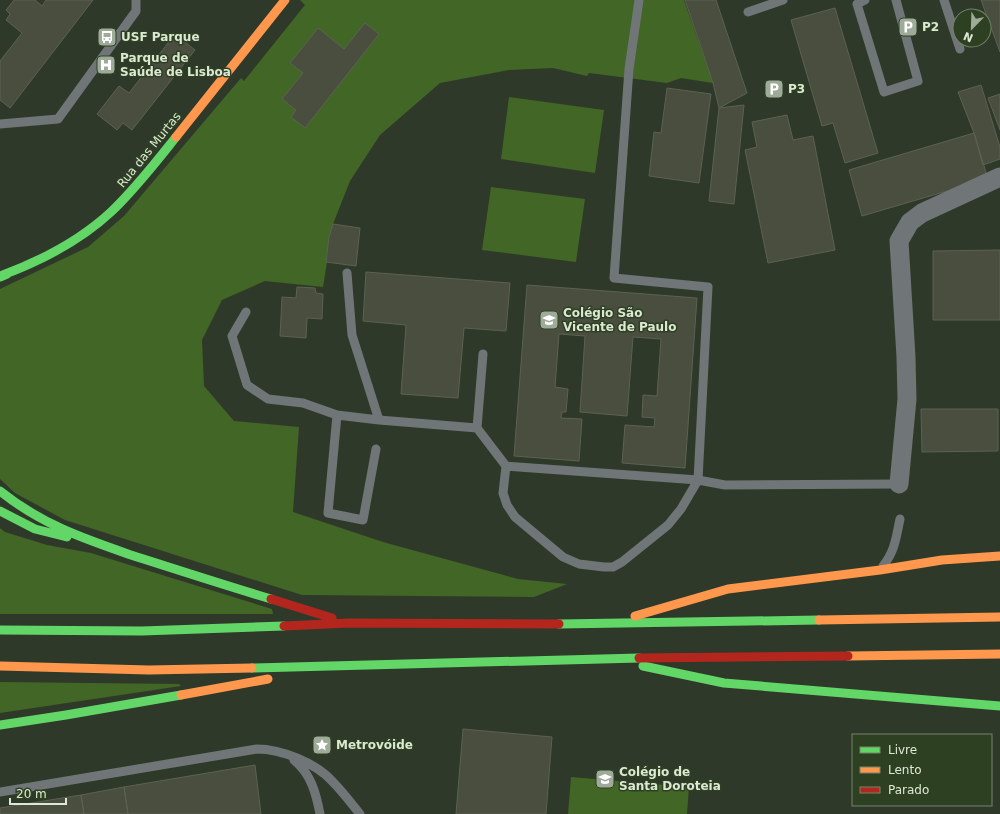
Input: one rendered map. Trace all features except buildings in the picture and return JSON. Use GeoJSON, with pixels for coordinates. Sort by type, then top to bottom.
{"type":"FeatureCollection","features":[{"type":"Feature","properties":{"kind":"main road","name":"Rua das Murtas"},"geometry":{"type":"LineString","coordinates":[[2,276],[52,253],[74,240],[95,225],[124,199],[153,165],[284,0]]}},
{"type":"Feature","properties":{"kind":"main road"},"geometry":{"type":"LineString","coordinates":[[0,490],[27,511],[41,519],[94,542],[221,584],[349,623]]}},
{"type":"Feature","properties":{"kind":"main road"},"geometry":{"type":"LineString","coordinates":[[0,511],[35,529],[58,536],[94,542]]}},
{"type":"Feature","properties":{"kind":"main road"},"geometry":{"type":"LineString","coordinates":[[608,624],[728,589],[880,570],[942,560],[1000,556]]}},
{"type":"Feature","properties":{"kind":"main road"},"geometry":{"type":"LineString","coordinates":[[0,630],[142,631],[349,623],[608,624],[1000,617]]}},
{"type":"Feature","properties":{"kind":"main road"},"geometry":{"type":"LineString","coordinates":[[0,666],[149,670],[332,667],[602,658],[1000,654]]}},
{"type":"Feature","properties":{"kind":"main road"},"geometry":{"type":"LineString","coordinates":[[602,658],[724,684],[1000,706]]}},
{"type":"Feature","properties":{"kind":"main road"},"geometry":{"type":"LineString","coordinates":[[0,725],[66,715],[332,667]]}},
{"type":"Feature","properties":{"kind":"street"},"geometry":{"type":"LineString","coordinates":[[899,484],[907,400],[899,241],[910,222],[922,213],[1000,177]]}},
{"type":"Feature","properties":{"kind":"lane"},"geometry":{"type":"LineString","coordinates":[[0,124],[58,119],[136,11],[136,0]]}},
{"type":"Feature","properties":{"kind":"lane"},"geometry":{"type":"LineString","coordinates":[[483,354],[477,428],[506,466],[503,493],[507,505],[515,517],[563,557],[579,564],[604,567],[613,567],[622,562],[668,525],[681,509],[698,480],[708,287],[614,278],[628,68],[639,0]]}},
{"type":"Feature","properties":{"kind":"lane"},"geometry":{"type":"LineString","coordinates":[[748,12],[784,0]]}},
{"type":"Feature","properties":{"kind":"lane"},"geometry":{"type":"LineString","coordinates":[[865,0],[857,4],[884,92],[918,81],[896,0]]}},
{"type":"Feature","properties":{"kind":"lane"},"geometry":{"type":"LineString","coordinates":[[944,0],[960,49]]}},
{"type":"Feature","properties":{"kind":"lane"},"geometry":{"type":"LineString","coordinates":[[347,273],[352,335],[379,420]]}},
{"type":"Feature","properties":{"kind":"lane"},"geometry":{"type":"LineString","coordinates":[[246,312],[232,336],[247,385],[268,400],[304,403],[337,415],[477,428]]}},
{"type":"Feature","properties":{"kind":"lane"},"geometry":{"type":"LineString","coordinates":[[337,415],[328,513],[363,520],[376,449]]}},
{"type":"Feature","properties":{"kind":"lane"},"geometry":{"type":"LineString","coordinates":[[506,466],[698,480],[725,485],[899,484]]}},
{"type":"Feature","properties":{"kind":"lane"},"geometry":{"type":"LineString","coordinates":[[880,570],[894,548],[900,520]]}},
{"type":"Feature","properties":{"kind":"lane"},"geometry":{"type":"LineString","coordinates":[[0,792],[257,749],[267,749],[311,764],[332,780],[360,814]]}},
{"type":"Feature","properties":{"kind":"lane"},"geometry":{"type":"LineString","coordinates":[[288,755],[298,763],[312,784],[317,796],[320,814]]}},
{"type":"Feature","properties":{"kind":"green space"},"geometry":{"type":"Polygon","coordinates":[[[300,0],[684,0],[713,83],[681,78],[667,83],[589,73],[587,76],[553,68],[509,70],[440,83],[380,135],[350,181],[333,224],[323,287],[265,281],[222,300],[202,340],[204,386],[234,421],[299,427],[293,512],[383,542],[518,579],[567,584],[534,597],[302,595],[65,520],[15,493],[0,479],[0,289],[88,247],[124,216],[241,78],[244,81],[305,5],[300,0]]]}},
{"type":"Feature","properties":{"kind":"green space"},"geometry":{"type":"Polygon","coordinates":[[[509,97],[604,110],[595,173],[501,159],[509,97]]]}},
{"type":"Feature","properties":{"kind":"green space"},"geometry":{"type":"Polygon","coordinates":[[[491,187],[585,199],[576,262],[482,250],[491,187]]]}},
{"type":"Feature","properties":{"kind":"green space"},"geometry":{"type":"Polygon","coordinates":[[[0,528],[5,532],[47,545],[91,553],[272,609],[273,614],[0,614],[0,528]]]}},
{"type":"Feature","properties":{"kind":"green space"},"geometry":{"type":"Polygon","coordinates":[[[0,682],[179,684],[181,686],[0,713],[0,682]]]}},
{"type":"Feature","properties":{"kind":"green space"},"geometry":{"type":"Polygon","coordinates":[[[571,777],[689,787],[687,814],[568,814],[571,777]]]}},
{"type":"Feature","properties":{"kind":"traffic: fast"},"geometry":{"type":"LineString","coordinates":[[0,276],[45,257],[73,241],[100,222],[146,175],[176,137]]}},
{"type":"Feature","properties":{"kind":"traffic: fast"},"geometry":{"type":"LineString","coordinates":[[0,277],[7,274]]}},
{"type":"Feature","properties":{"kind":"traffic: fast"},"geometry":{"type":"LineString","coordinates":[[0,491],[31,513],[79,536],[131,555],[271,599]]}},
{"type":"Feature","properties":{"kind":"traffic: fast"},"geometry":{"type":"LineString","coordinates":[[0,511],[35,529],[67,537]]}},
{"type":"Feature","properties":{"kind":"traffic: fast"},"geometry":{"type":"LineString","coordinates":[[559,624],[819,620]]}},
{"type":"Feature","properties":{"kind":"traffic: fast"},"geometry":{"type":"LineString","coordinates":[[0,630],[142,631],[284,626]]}},
{"type":"Feature","properties":{"kind":"traffic: fast"},"geometry":{"type":"LineString","coordinates":[[252,668],[639,658]]}},
{"type":"Feature","properties":{"kind":"traffic: fast"},"geometry":{"type":"LineString","coordinates":[[643,666],[724,683],[1000,706]]}},
{"type":"Feature","properties":{"kind":"traffic: fast"},"geometry":{"type":"LineString","coordinates":[[0,725],[181,695]]}},
{"type":"Feature","properties":{"kind":"traffic: slow"},"geometry":{"type":"LineString","coordinates":[[176,137],[285,0]]}},
{"type":"Feature","properties":{"kind":"traffic: slow"},"geometry":{"type":"LineString","coordinates":[[635,616],[728,589],[880,570],[942,560],[1000,556]]}},
{"type":"Feature","properties":{"kind":"traffic: slow"},"geometry":{"type":"LineString","coordinates":[[819,620],[1000,617]]}},
{"type":"Feature","properties":{"kind":"traffic: slow"},"geometry":{"type":"LineString","coordinates":[[848,656],[1000,654]]}},
{"type":"Feature","properties":{"kind":"traffic: slow"},"geometry":{"type":"LineString","coordinates":[[0,666],[149,670],[252,668]]}},
{"type":"Feature","properties":{"kind":"traffic: slow"},"geometry":{"type":"LineString","coordinates":[[181,695],[268,679]]}},
{"type":"Feature","properties":{"kind":"traffic: jam"},"geometry":{"type":"LineString","coordinates":[[271,599],[332,618]]}},
{"type":"Feature","properties":{"kind":"traffic: jam"},"geometry":{"type":"LineString","coordinates":[[284,626],[349,623],[559,624]]}},
{"type":"Feature","properties":{"kind":"traffic: jam"},"geometry":{"type":"LineString","coordinates":[[639,658],[848,656]]}},
{"type":"Feature","properties":{"kind":"place","name":"P2"},"geometry":{"type":"Point","coordinates":[908,27]}},
{"type":"Feature","properties":{"kind":"place","name":"USF Parque"},"geometry":{"type":"Point","coordinates":[107,37]}},
{"type":"Feature","properties":{"kind":"place","name":"Parque de Saúde de Lisboa"},"geometry":{"type":"Point","coordinates":[106,65]}},
{"type":"Feature","properties":{"kind":"place","name":"P3"},"geometry":{"type":"Point","coordinates":[774,89]}},
{"type":"Feature","properties":{"kind":"place","name":"Colégio São Vicente de Paulo"},"geometry":{"type":"Point","coordinates":[549,320]}},
{"type":"Feature","properties":{"kind":"place","name":"Metrovóide"},"geometry":{"type":"Point","coordinates":[322,745]}},
{"type":"Feature","properties":{"kind":"place","name":"Colégio de Santa Doroteia"},"geometry":{"type":"Point","coordinates":[605,779]}}]}
